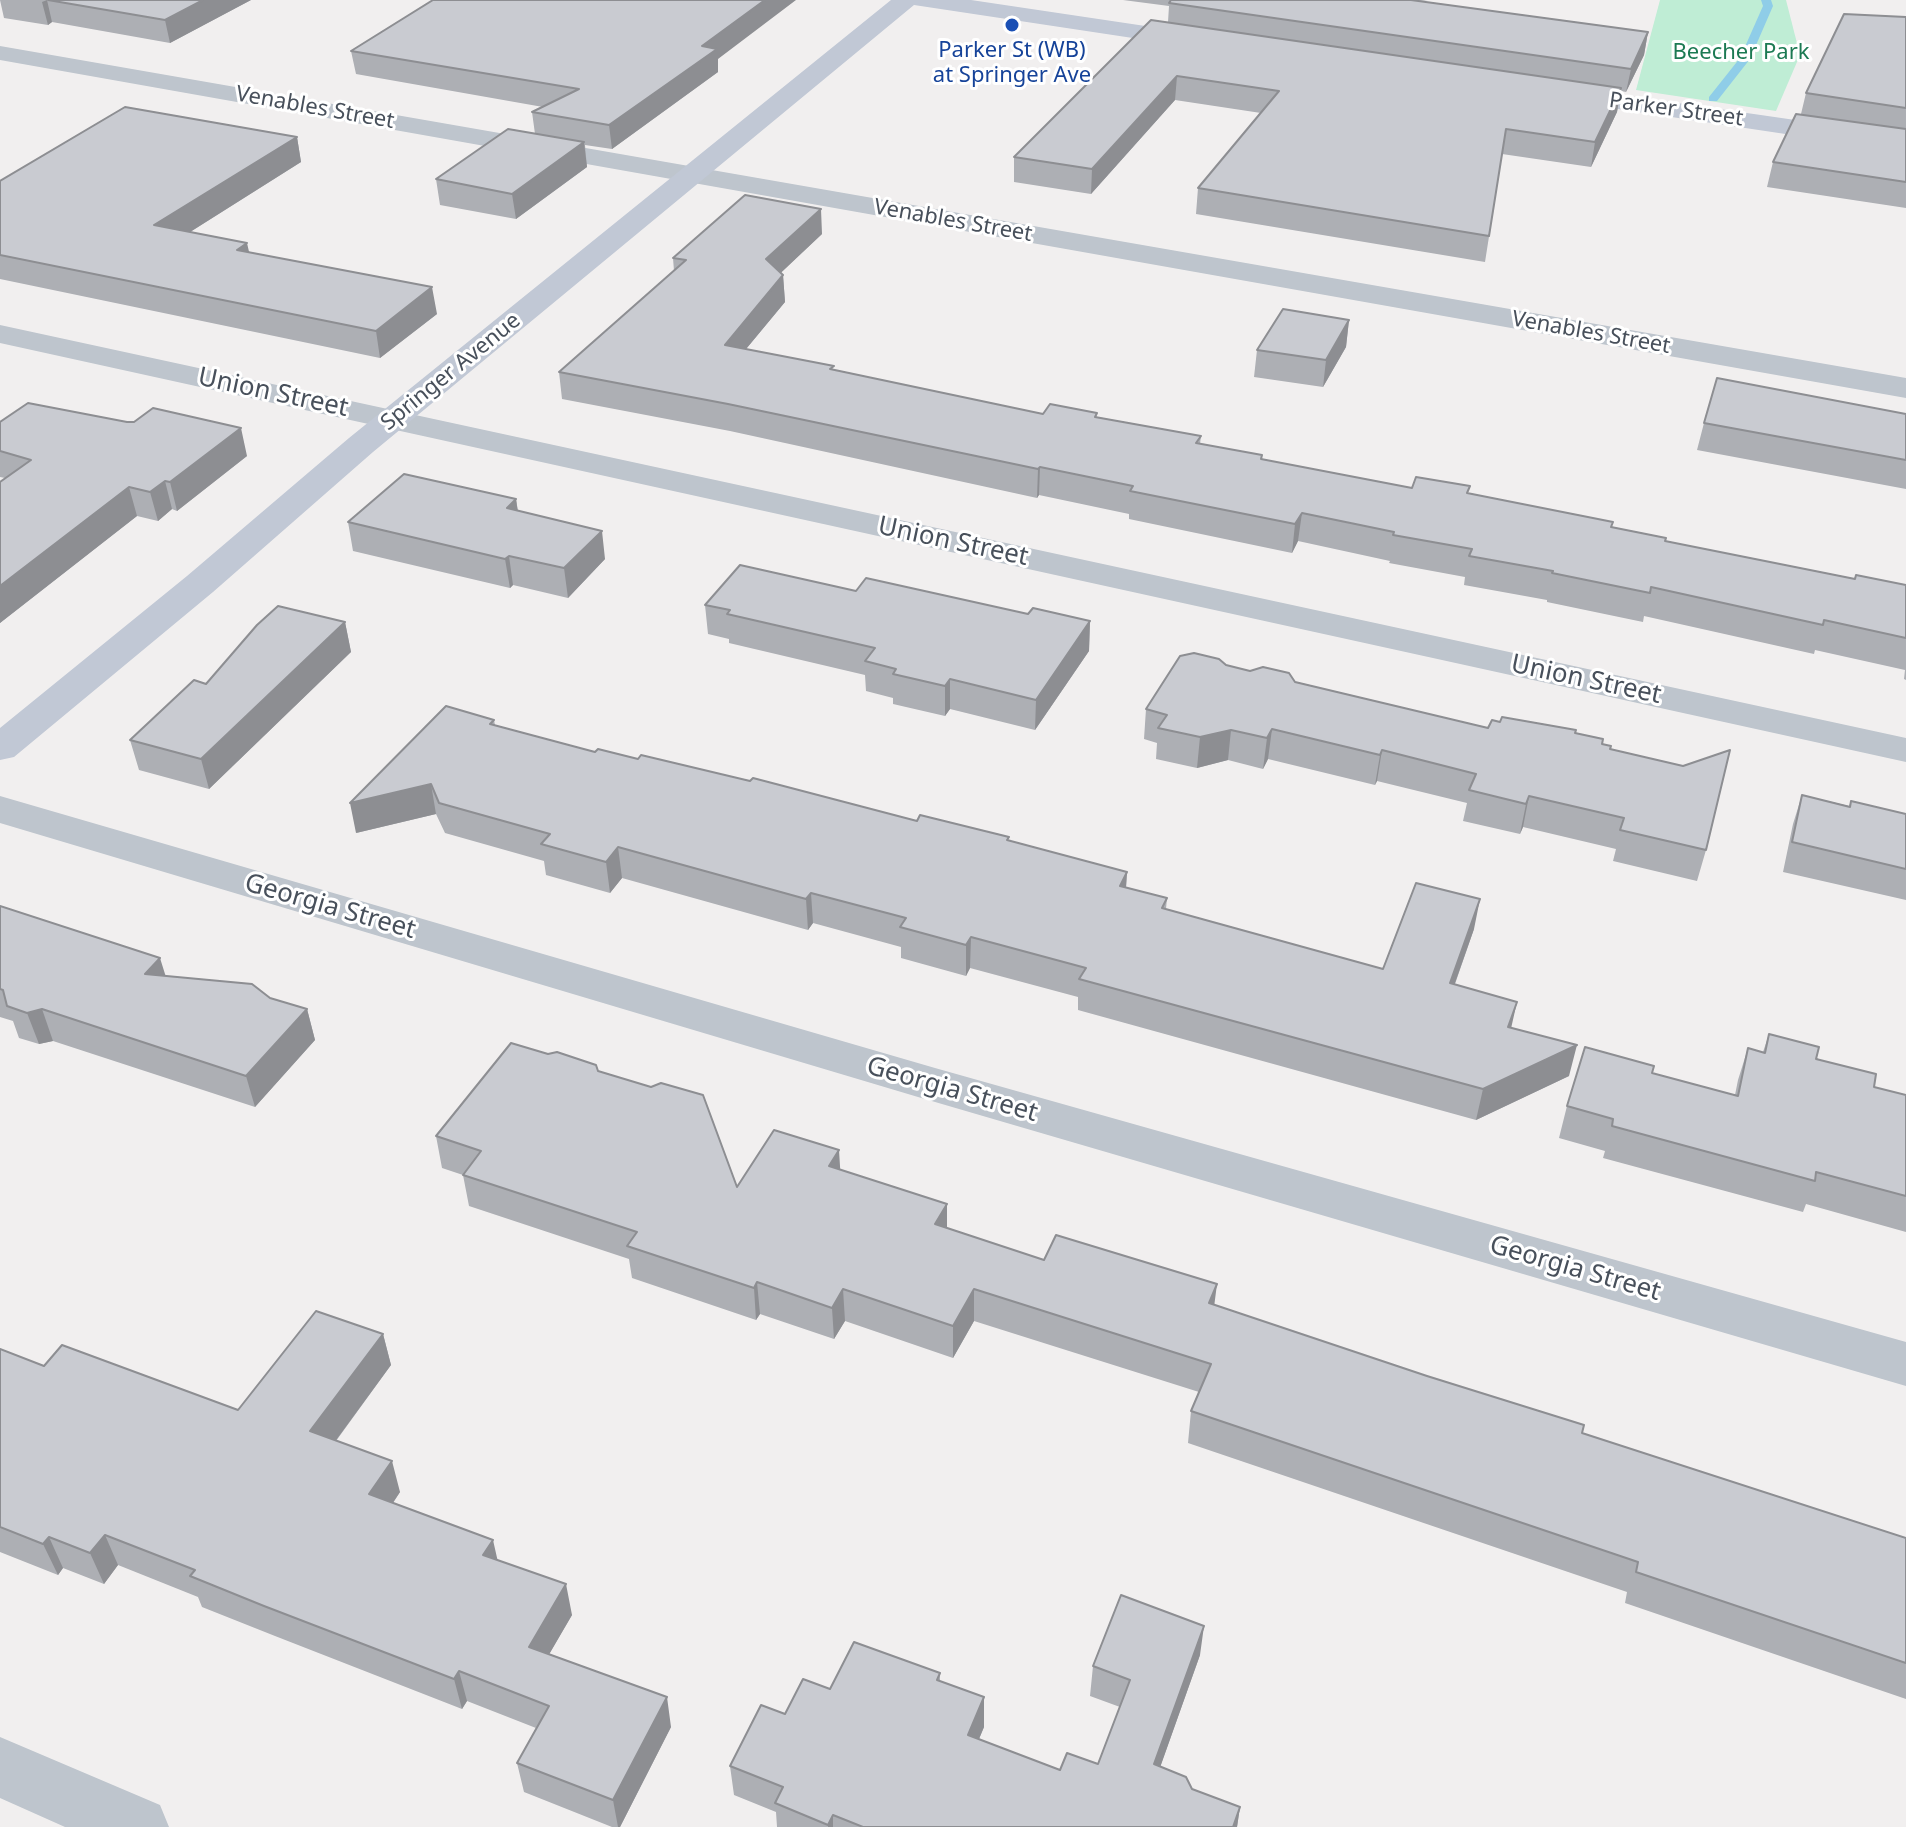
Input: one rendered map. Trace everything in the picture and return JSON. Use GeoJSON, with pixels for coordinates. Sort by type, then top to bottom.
{"type":"FeatureCollection","features":[{"type":"Feature","properties":{"kind":"street","name":"Springer Avenue"},"geometry":{"type":"LineString","coordinates":[[0,748],[393,420],[906,0]]}},
{"type":"Feature","properties":{"kind":"street"},"geometry":{"type":"LineString","coordinates":[[923,0],[1216,43]]}},
{"type":"Feature","properties":{"kind":"street","name":"Venables Street"},"geometry":{"type":"LineString","coordinates":[[0,53],[1906,388]]}},
{"type":"Feature","properties":{"kind":"street","name":"Parker Street"},"geometry":{"type":"LineString","coordinates":[[1530,89],[1906,144]]}},
{"type":"Feature","properties":{"kind":"street","name":"Union Street"},"geometry":{"type":"LineString","coordinates":[[0,334],[1906,750]]}},
{"type":"Feature","properties":{"kind":"street","name":"Georgia Street"},"geometry":{"type":"LineString","coordinates":[[0,809],[935,1085],[1906,1364]]}},
{"type":"Feature","properties":{"kind":"street"},"geometry":{"type":"LineString","coordinates":[[0,1767],[137,1827]]}},
{"type":"Feature","properties":{"kind":"green space","name":"Beecher Park"},"geometry":{"type":"Polygon","coordinates":[[[1660,0],[1786,0],[1800,55],[1776,111],[1636,90],[1660,0]]]}},
{"type":"Feature","properties":{"kind":"building"},"geometry":{"type":"Polygon","coordinates":[[[48,0],[203,0],[165,20],[48,0]]]}},
{"type":"Feature","properties":{"kind":"building"},"geometry":{"type":"Polygon","coordinates":[[[433,0],[765,0],[702,46],[717,49],[609,125],[532,112],[579,89],[351,51],[433,0]]]}},
{"type":"Feature","properties":{"kind":"building"},"geometry":{"type":"Polygon","coordinates":[[[1171,0],[1411,0],[1648,32],[1631,69],[1169,3],[1171,0]]]}},
{"type":"Feature","properties":{"kind":"building"},"geometry":{"type":"Polygon","coordinates":[[[1844,14],[1906,17],[1906,108],[1806,93],[1844,14]]]}},
{"type":"Feature","properties":{"kind":"building"},"geometry":{"type":"Polygon","coordinates":[[[1151,20],[1621,88],[1595,142],[1506,129],[1489,236],[1198,188],[1279,91],[1177,76],[1092,169],[1014,157],[1151,20]]]}},
{"type":"Feature","properties":{"kind":"building"},"geometry":{"type":"Polygon","coordinates":[[[125,107],[297,137],[154,225],[247,243],[237,250],[432,287],[376,331],[0,255],[0,181],[125,107]]]}},
{"type":"Feature","properties":{"kind":"building"},"geometry":{"type":"Polygon","coordinates":[[[1796,114],[1906,129],[1906,182],[1773,162],[1796,114]]]}},
{"type":"Feature","properties":{"kind":"building"},"geometry":{"type":"Polygon","coordinates":[[[508,129],[584,142],[512,194],[436,179],[508,129]]]}},
{"type":"Feature","properties":{"kind":"building"},"geometry":{"type":"Polygon","coordinates":[[[745,195],[821,209],[766,259],[783,275],[725,345],[834,366],[830,369],[1043,414],[1050,404],[1097,413],[1095,417],[1201,436],[1196,443],[1262,455],[1261,459],[1412,488],[1416,477],[1470,486],[1467,493],[1613,522],[1611,527],[1666,538],[1665,541],[1855,579],[1856,575],[1906,585],[1906,638],[1824,620],[1823,625],[1651,587],[1650,593],[1469,556],[1472,549],[1393,535],[1394,532],[1302,513],[1295,524],[1130,491],[1133,486],[559,372],[686,260],[673,258],[745,195]]]}},
{"type":"Feature","properties":{"kind":"building"},"geometry":{"type":"Polygon","coordinates":[[[1283,309],[1349,320],[1326,360],[1257,350],[1283,309]]]}},
{"type":"Feature","properties":{"kind":"building"},"geometry":{"type":"Polygon","coordinates":[[[1717,378],[1906,414],[1906,460],[1704,423],[1717,378]]]}},
{"type":"Feature","properties":{"kind":"building"},"geometry":{"type":"Polygon","coordinates":[[[28,403],[127,422],[134,422],[153,408],[241,428],[170,482],[165,481],[150,492],[129,487],[0,586],[0,482],[31,460],[0,451],[0,422],[28,403]]]}},
{"type":"Feature","properties":{"kind":"building"},"geometry":{"type":"Polygon","coordinates":[[[404,474],[516,499],[507,508],[602,531],[564,568],[509,556],[505,559],[348,522],[404,474]]]}},
{"type":"Feature","properties":{"kind":"building"},"geometry":{"type":"Polygon","coordinates":[[[740,565],[856,591],[866,578],[1028,614],[1033,608],[1090,621],[1036,700],[950,679],[945,686],[893,674],[896,669],[865,661],[875,648],[727,614],[730,610],[705,605],[740,565]]]}},
{"type":"Feature","properties":{"kind":"building"},"geometry":{"type":"Polygon","coordinates":[[[278,606],[345,622],[201,759],[130,740],[194,680],[206,684],[257,625],[278,606]]]}},
{"type":"Feature","properties":{"kind":"building"},"geometry":{"type":"Polygon","coordinates":[[[1194,653],[1250,671],[1263,667],[1289,673],[1295,682],[1488,728],[1492,720],[1500,722],[1502,717],[1576,730],[1575,733],[1603,739],[1602,744],[1611,746],[1610,749],[1683,766],[1730,750],[1706,850],[1620,830],[1624,818],[1529,796],[1526,804],[1469,790],[1476,774],[1382,750],[1380,755],[1272,729],[1267,738],[1231,730],[1200,737],[1158,728],[1167,715],[1146,709],[1180,656],[1194,653]]]}},
{"type":"Feature","properties":{"kind":"building"},"geometry":{"type":"Polygon","coordinates":[[[446,706],[494,720],[490,724],[595,752],[598,749],[638,759],[641,755],[750,781],[753,778],[917,821],[920,815],[1009,837],[1007,840],[1127,872],[1120,886],[1167,898],[1162,908],[1383,969],[1416,883],[1480,899],[1450,983],[1517,1002],[1508,1027],[1577,1045],[1483,1089],[1079,979],[1086,968],[971,937],[966,945],[900,927],[906,918],[811,893],[806,899],[618,847],[606,862],[541,844],[550,834],[439,803],[431,784],[350,803],[446,706]]]}},
{"type":"Feature","properties":{"kind":"building"},"geometry":{"type":"Polygon","coordinates":[[[1802,795],[1850,807],[1851,801],[1906,814],[1906,869],[1792,842],[1802,795]]]}},
{"type":"Feature","properties":{"kind":"building"},"geometry":{"type":"Polygon","coordinates":[[[0,906],[160,958],[145,974],[252,984],[270,998],[307,1009],[246,1076],[42,1009],[27,1013],[7,1006],[0,989],[0,906]]]}},
{"type":"Feature","properties":{"kind":"building"},"geometry":{"type":"Polygon","coordinates":[[[1769,1034],[1819,1047],[1816,1059],[1876,1074],[1874,1087],[1906,1095],[1906,1196],[1816,1172],[1815,1181],[1612,1126],[1613,1119],[1567,1106],[1585,1047],[1654,1066],[1652,1073],[1738,1096],[1748,1048],[1765,1053],[1769,1034]]]}},
{"type":"Feature","properties":{"kind":"building"},"geometry":{"type":"Polygon","coordinates":[[[511,1043],[548,1054],[557,1052],[596,1065],[598,1071],[651,1087],[661,1083],[703,1095],[737,1187],[774,1130],[839,1150],[829,1166],[947,1204],[935,1224],[1044,1260],[1056,1235],[1217,1284],[1209,1303],[1584,1425],[1582,1433],[1906,1538],[1906,1663],[1636,1572],[1638,1562],[1191,1411],[1211,1364],[974,1289],[953,1326],[843,1289],[832,1308],[757,1282],[754,1288],[627,1246],[637,1232],[463,1175],[481,1151],[436,1136],[511,1043]]]}},
{"type":"Feature","properties":{"kind":"building"},"geometry":{"type":"Polygon","coordinates":[[[316,1311],[383,1334],[310,1431],[392,1461],[369,1494],[493,1540],[483,1555],[566,1584],[529,1647],[667,1697],[613,1800],[517,1763],[549,1706],[459,1671],[454,1679],[264,1606],[190,1576],[195,1570],[105,1535],[90,1553],[49,1537],[43,1544],[0,1527],[0,1349],[44,1366],[62,1345],[238,1410],[316,1311]]]}},
{"type":"Feature","properties":{"kind":"building"},"geometry":{"type":"Polygon","coordinates":[[[1121,1595],[1204,1626],[1154,1764],[1186,1777],[1192,1789],[1240,1807],[1233,1827],[863,1827],[833,1815],[828,1825],[775,1803],[783,1787],[730,1766],[761,1705],[785,1714],[803,1679],[830,1689],[854,1642],[940,1673],[937,1680],[984,1697],[968,1735],[1060,1770],[1067,1753],[1098,1764],[1130,1680],[1093,1666],[1121,1595]]]}},
{"type":"Feature","properties":{"kind":"waterway"},"geometry":{"type":"LineString","coordinates":[[1713,99],[1745,59],[1768,6],[1766,0]]}},
{"type":"Feature","properties":{"kind":"place","name":"Parker St (WB) at Springer Ave"},"geometry":{"type":"Point","coordinates":[1012,25]}}]}
